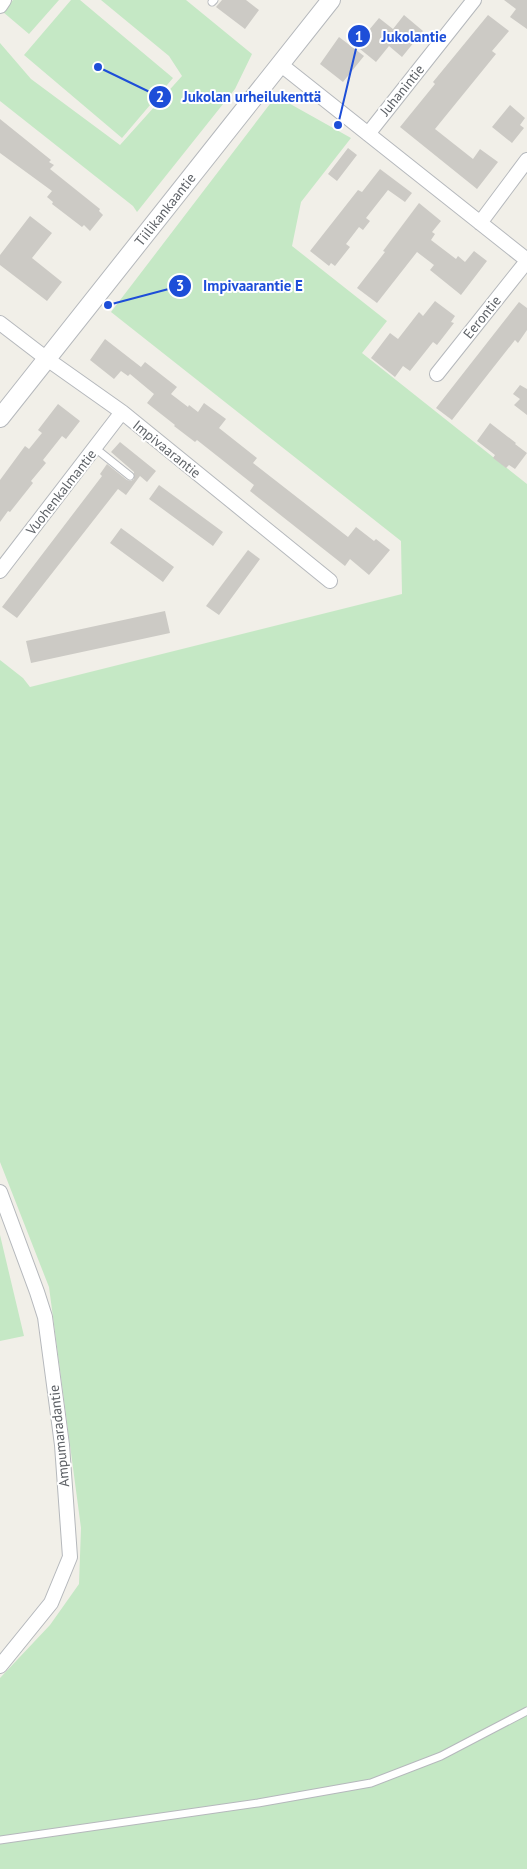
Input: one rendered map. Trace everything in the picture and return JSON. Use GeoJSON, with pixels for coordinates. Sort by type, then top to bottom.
{"type":"FeatureCollection","features":[{"type":"Feature","properties":{"kind":"street"},"geometry":{"type":"LineString","coordinates":[[0,6],[4,0]]}},
{"type":"Feature","properties":{"kind":"street","name":"Tiilikankaantie"},"geometry":{"type":"LineString","coordinates":[[0,418],[331,0]]}},
{"type":"Feature","properties":{"kind":"street","name":"Juhanintie"},"geometry":{"type":"LineString","coordinates":[[368,134],[474,0]]}},
{"type":"Feature","properties":{"kind":"street"},"geometry":{"type":"LineString","coordinates":[[280,64],[527,260]]}},
{"type":"Feature","properties":{"kind":"street"},"geometry":{"type":"LineString","coordinates":[[480,223],[527,160]]}},
{"type":"Feature","properties":{"kind":"street","name":"Eerontie"},"geometry":{"type":"LineString","coordinates":[[437,374],[527,260]]}},
{"type":"Feature","properties":{"kind":"street","name":"Impivaarantie"},"geometry":{"type":"LineString","coordinates":[[0,323],[122,412],[330,581]]}},
{"type":"Feature","properties":{"kind":"street","name":"Vuohenkalmantie"},"geometry":{"type":"LineString","coordinates":[[0,571],[122,412]]}},
{"type":"Feature","properties":{"kind":"street","name":"Ampumaradantie"},"geometry":{"type":"LineString","coordinates":[[0,1192],[38,1292],[45,1318],[62,1445],[70,1557],[51,1603],[0,1666]]}},
{"type":"Feature","properties":{"kind":"lane"},"geometry":{"type":"LineString","coordinates":[[95,448],[130,476]]}},
{"type":"Feature","properties":{"kind":"lane"},"geometry":{"type":"LineString","coordinates":[[0,1840],[258,1803],[371,1783],[441,1756],[527,1711]]}},
{"type":"Feature","properties":{"kind":"green space"},"geometry":{"type":"Polygon","coordinates":[[[13,0],[59,0],[29,34],[3,12],[13,0]]]}},
{"type":"Feature","properties":{"kind":"green space"},"geometry":{"type":"Polygon","coordinates":[[[71,0],[80,0],[173,78],[122,138],[24,55],[71,0]]]}},
{"type":"Feature","properties":{"kind":"green space"},"geometry":{"type":"Polygon","coordinates":[[[101,0],[186,0],[252,54],[235,89],[137,212],[133,206],[0,101],[0,43],[31,79],[120,145],[182,76],[169,56],[101,0]]]}},
{"type":"Feature","properties":{"kind":"green space"},"geometry":{"type":"Polygon","coordinates":[[[276,96],[351,138],[301,202],[292,246],[387,321],[362,353],[527,484],[527,1869],[0,1869],[0,1678],[50,1625],[79,1584],[81,1528],[49,1287],[0,1162],[0,660],[23,678],[30,687],[402,594],[401,541],[111,312],[276,96]]]}},
{"type":"Feature","properties":{"kind":"green space"},"geometry":{"type":"Polygon","coordinates":[[[0,1235],[24,1336],[0,1341],[0,1235]]]}},
{"type":"Feature","properties":{"kind":"building"},"geometry":{"type":"Polygon","coordinates":[[[222,0],[246,0],[259,10],[245,29],[216,7],[222,0]]]}},
{"type":"Feature","properties":{"kind":"building"},"geometry":{"type":"Polygon","coordinates":[[[504,0],[527,0],[527,29],[510,17],[516,9],[504,0]]]}},
{"type":"Feature","properties":{"kind":"building"},"geometry":{"type":"Polygon","coordinates":[[[404,15],[423,31],[402,57],[389,46],[376,62],[360,49],[372,33],[369,30],[379,18],[393,29],[404,15]]]}},
{"type":"Feature","properties":{"kind":"building"},"geometry":{"type":"Polygon","coordinates":[[[488,15],[509,31],[492,51],[496,54],[435,129],[473,159],[480,149],[498,162],[477,189],[400,127],[435,84],[433,82],[488,15]]]}},
{"type":"Feature","properties":{"kind":"building"},"geometry":{"type":"Polygon","coordinates":[[[339,37],[364,56],[343,82],[320,64],[339,37]]]}},
{"type":"Feature","properties":{"kind":"building"},"geometry":{"type":"Polygon","coordinates":[[[510,105],[525,118],[520,125],[524,128],[512,143],[492,127],[510,105]]]}},
{"type":"Feature","properties":{"kind":"building"},"geometry":{"type":"Polygon","coordinates":[[[0,119],[51,160],[49,162],[54,165],[50,169],[100,209],[99,211],[103,215],[90,231],[52,204],[53,202],[47,197],[52,191],[0,153],[0,119]]]}},
{"type":"Feature","properties":{"kind":"building"},"geometry":{"type":"Polygon","coordinates":[[[348,148],[357,155],[337,181],[328,174],[348,148]]]}},
{"type":"Feature","properties":{"kind":"building"},"geometry":{"type":"Polygon","coordinates":[[[380,169],[412,193],[405,202],[388,190],[366,218],[370,221],[363,230],[359,227],[346,244],[350,247],[335,266],[331,263],[329,266],[310,251],[358,190],[362,192],[380,169]]]}},
{"type":"Feature","properties":{"kind":"building"},"geometry":{"type":"Polygon","coordinates":[[[419,203],[441,221],[432,232],[435,234],[431,240],[456,259],[458,256],[465,262],[474,251],[487,261],[461,295],[430,270],[434,265],[417,252],[377,303],[357,288],[419,203]]]}},
{"type":"Feature","properties":{"kind":"building"},"geometry":{"type":"Polygon","coordinates":[[[30,216],[52,233],[32,258],[62,282],[47,301],[0,265],[0,255],[30,216]]]}},
{"type":"Feature","properties":{"kind":"building"},"geometry":{"type":"Polygon","coordinates":[[[435,301],[455,316],[451,322],[454,323],[437,345],[433,342],[410,371],[403,366],[395,377],[371,358],[390,333],[398,339],[419,312],[423,316],[435,301]]]}},
{"type":"Feature","properties":{"kind":"building"},"geometry":{"type":"Polygon","coordinates":[[[519,302],[527,308],[527,330],[518,343],[515,340],[452,420],[436,408],[519,302]]]}},
{"type":"Feature","properties":{"kind":"building"},"geometry":{"type":"Polygon","coordinates":[[[105,339],[141,367],[145,362],[177,387],[171,394],[188,407],[189,405],[198,412],[204,403],[226,419],[219,428],[257,458],[253,463],[348,537],[356,527],[374,541],[376,539],[390,550],[369,575],[350,559],[345,566],[250,491],[254,485],[197,440],[195,442],[174,426],[147,403],[154,394],[130,374],[128,376],[121,371],[114,379],[90,360],[105,339]]]}},
{"type":"Feature","properties":{"kind":"building"},"geometry":{"type":"Polygon","coordinates":[[[520,385],[527,389],[527,415],[514,405],[520,399],[513,394],[520,385]]]}},
{"type":"Feature","properties":{"kind":"building"},"geometry":{"type":"Polygon","coordinates":[[[58,404],[80,421],[66,439],[62,436],[43,460],[46,463],[31,481],[33,483],[0,522],[0,480],[25,446],[29,449],[42,433],[38,430],[58,404]]]}},
{"type":"Feature","properties":{"kind":"building"},"geometry":{"type":"Polygon","coordinates":[[[490,423],[527,453],[515,469],[509,465],[506,468],[493,458],[495,455],[477,441],[490,423]]]}},
{"type":"Feature","properties":{"kind":"building"},"geometry":{"type":"Polygon","coordinates":[[[120,442],[156,471],[147,482],[140,476],[126,495],[118,489],[17,618],[2,607],[102,476],[100,474],[107,464],[127,480],[131,481],[134,479],[134,472],[111,452],[120,442]]]}},
{"type":"Feature","properties":{"kind":"building"},"geometry":{"type":"Polygon","coordinates":[[[159,485],[223,532],[213,546],[149,499],[159,485]]]}},
{"type":"Feature","properties":{"kind":"building"},"geometry":{"type":"Polygon","coordinates":[[[121,528],[174,567],[163,582],[110,543],[121,528]]]}},
{"type":"Feature","properties":{"kind":"building"},"geometry":{"type":"Polygon","coordinates":[[[248,550],[260,559],[219,615],[206,606],[248,550]]]}},
{"type":"Feature","properties":{"kind":"building"},"geometry":{"type":"Polygon","coordinates":[[[165,611],[170,633],[31,663],[26,641],[165,611]]]}},
{"type":"Feature","properties":{"kind":"place","name":"Jukolan urheilukenttä"},"geometry":{"type":"Point","coordinates":[98,67]}},
{"type":"Feature","properties":{"kind":"place","name":"Jukolantie"},"geometry":{"type":"Point","coordinates":[338,125]}},
{"type":"Feature","properties":{"kind":"place","name":"Impivaarantie E"},"geometry":{"type":"Point","coordinates":[108,305]}}]}
